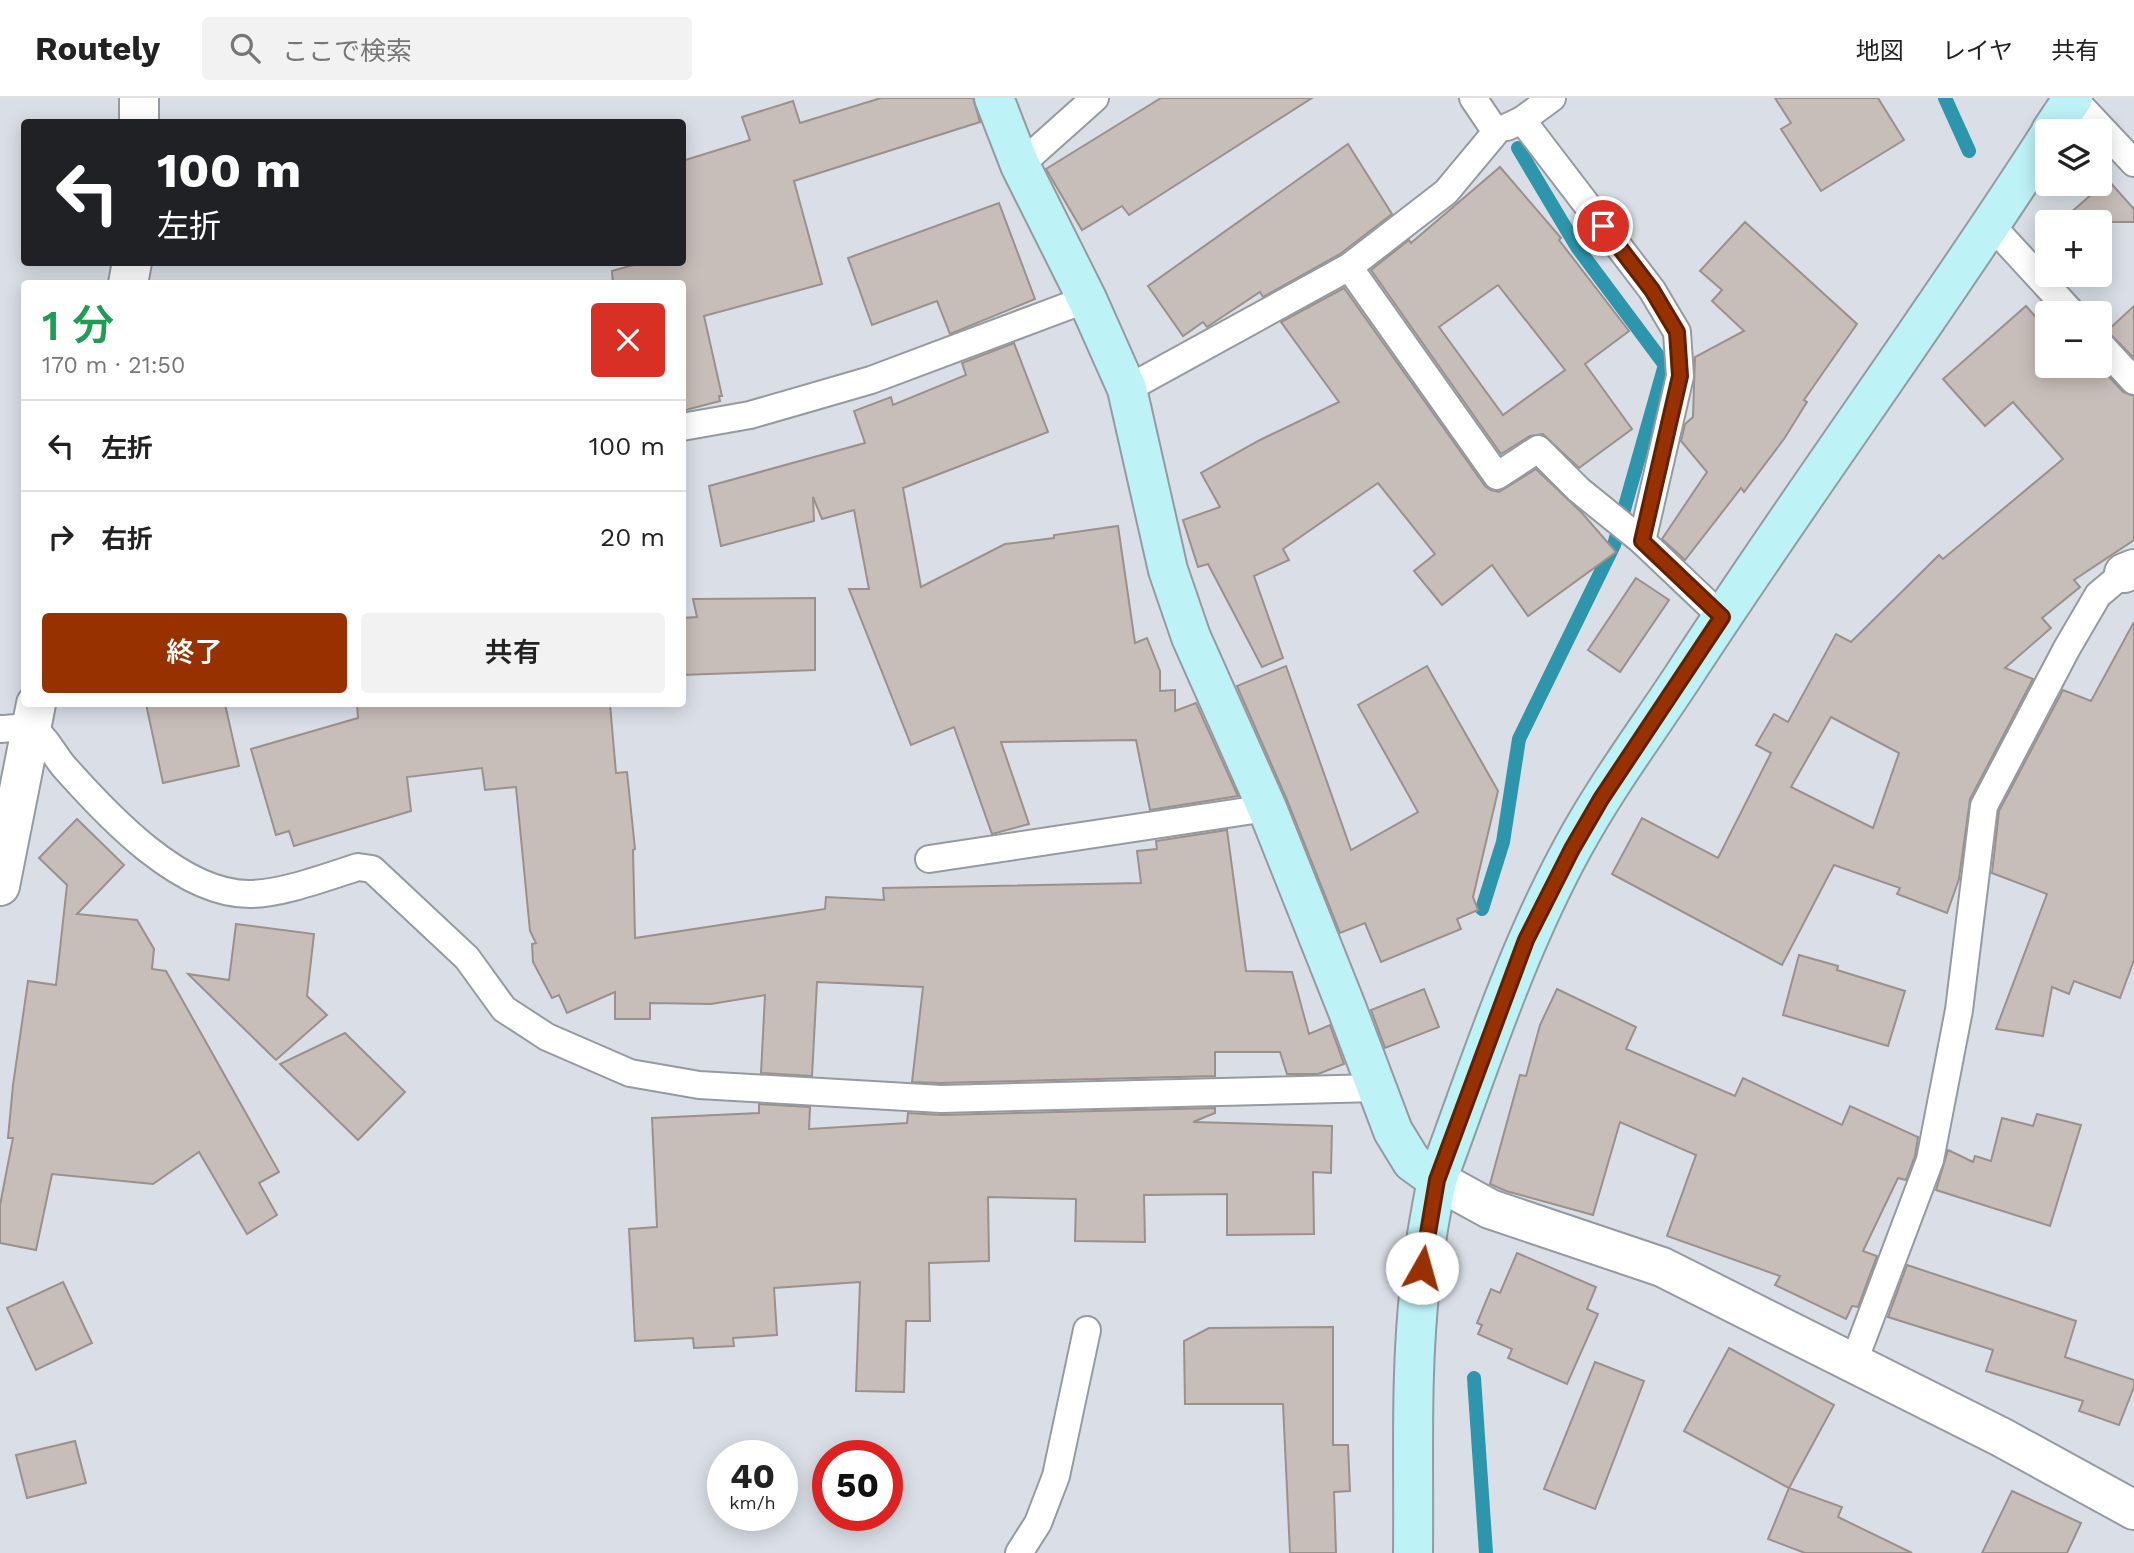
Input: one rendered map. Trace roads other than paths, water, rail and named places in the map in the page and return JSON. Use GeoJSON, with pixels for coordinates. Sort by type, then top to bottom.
{"type":"FeatureCollection","features":[{"type":"Feature","properties":{"kind":"main road"},"geometry":{"type":"LineString","coordinates":[[994,98],[1020,165],[1087,299],[1127,389],[1172,581],[1191,637],[1267,808],[1393,1131],[1412,1162],[1437,1180]]}},
{"type":"Feature","properties":{"kind":"main road"},"geometry":{"type":"LineString","coordinates":[[2059,119],[2073,98]]}},
{"type":"Feature","properties":{"kind":"main road"},"geometry":{"type":"LineString","coordinates":[[1413,1553],[1416,1351],[1419,1288],[1427,1226],[1437,1180],[1526,940],[1572,849],[1601,799],[1722,617],[1992,225],[2035,157]]}},
{"type":"Feature","properties":{"kind":"street"},"geometry":{"type":"LineString","coordinates":[[139,98],[139,119]]}},
{"type":"Feature","properties":{"kind":"street"},"geometry":{"type":"LineString","coordinates":[[0,886],[22,720]]}},
{"type":"Feature","properties":{"kind":"street"},"geometry":{"type":"LineString","coordinates":[[1437,1180],[1490,1209],[1662,1267],[2001,1437],[2134,1510]]}},
{"type":"Feature","properties":{"kind":"lane"},"geometry":{"type":"LineString","coordinates":[[1020,165],[1095,98]]}},
{"type":"Feature","properties":{"kind":"lane"},"geometry":{"type":"LineString","coordinates":[[1473,98],[1496,132]]}},
{"type":"Feature","properties":{"kind":"lane"},"geometry":{"type":"LineString","coordinates":[[1127,389],[1349,267],[1446,192],[1496,132],[1522,120],[1552,98]]}},
{"type":"Feature","properties":{"kind":"lane"},"geometry":{"type":"LineString","coordinates":[[2073,98],[2134,163]]}},
{"type":"Feature","properties":{"kind":"lane"},"geometry":{"type":"LineString","coordinates":[[1522,120],[1652,290],[1677,332],[1680,376],[1638,538]]}},
{"type":"Feature","properties":{"kind":"lane"},"geometry":{"type":"LineString","coordinates":[[1992,225],[2061,301]]}},
{"type":"Feature","properties":{"kind":"lane"},"geometry":{"type":"LineString","coordinates":[[1349,267],[1497,476],[1538,449],[1579,490],[1638,538],[1722,617]]}},
{"type":"Feature","properties":{"kind":"lane"},"geometry":{"type":"LineString","coordinates":[[686,426],[750,415],[871,380],[1087,299]]}},
{"type":"Feature","properties":{"kind":"lane"},"geometry":{"type":"LineString","coordinates":[[2112,357],[2134,381]]}},
{"type":"Feature","properties":{"kind":"lane"},"geometry":{"type":"LineString","coordinates":[[1853,1364],[1930,1160],[1959,1010],[1984,806],[2098,595],[2129,571]]}},
{"type":"Feature","properties":{"kind":"lane"},"geometry":{"type":"LineString","coordinates":[[22,720],[42,738],[65,768],[120,825],[187,876],[219,890],[249,894],[280,889],[358,867],[372,869],[467,958],[504,1009],[547,1037],[630,1073],[699,1085],[941,1099],[1376,1088]]}},
{"type":"Feature","properties":{"kind":"lane"},"geometry":{"type":"LineString","coordinates":[[929,859],[1267,808]]}},
{"type":"Feature","properties":{"kind":"lane"},"geometry":{"type":"LineString","coordinates":[[1019,1553],[1038,1523],[1056,1476],[1087,1330]]}},
{"type":"Feature","properties":{"kind":"waterway"},"geometry":{"type":"LineString","coordinates":[[1945,98],[1969,151]]}},
{"type":"Feature","properties":{"kind":"waterway"},"geometry":{"type":"LineString","coordinates":[[1482,909],[1503,842],[1519,739],[1614,545],[1665,365],[1577,247],[1518,148]]}},
{"type":"Feature","properties":{"kind":"waterway"},"geometry":{"type":"LineString","coordinates":[[1474,1378],[1486,1553]]}}]}
